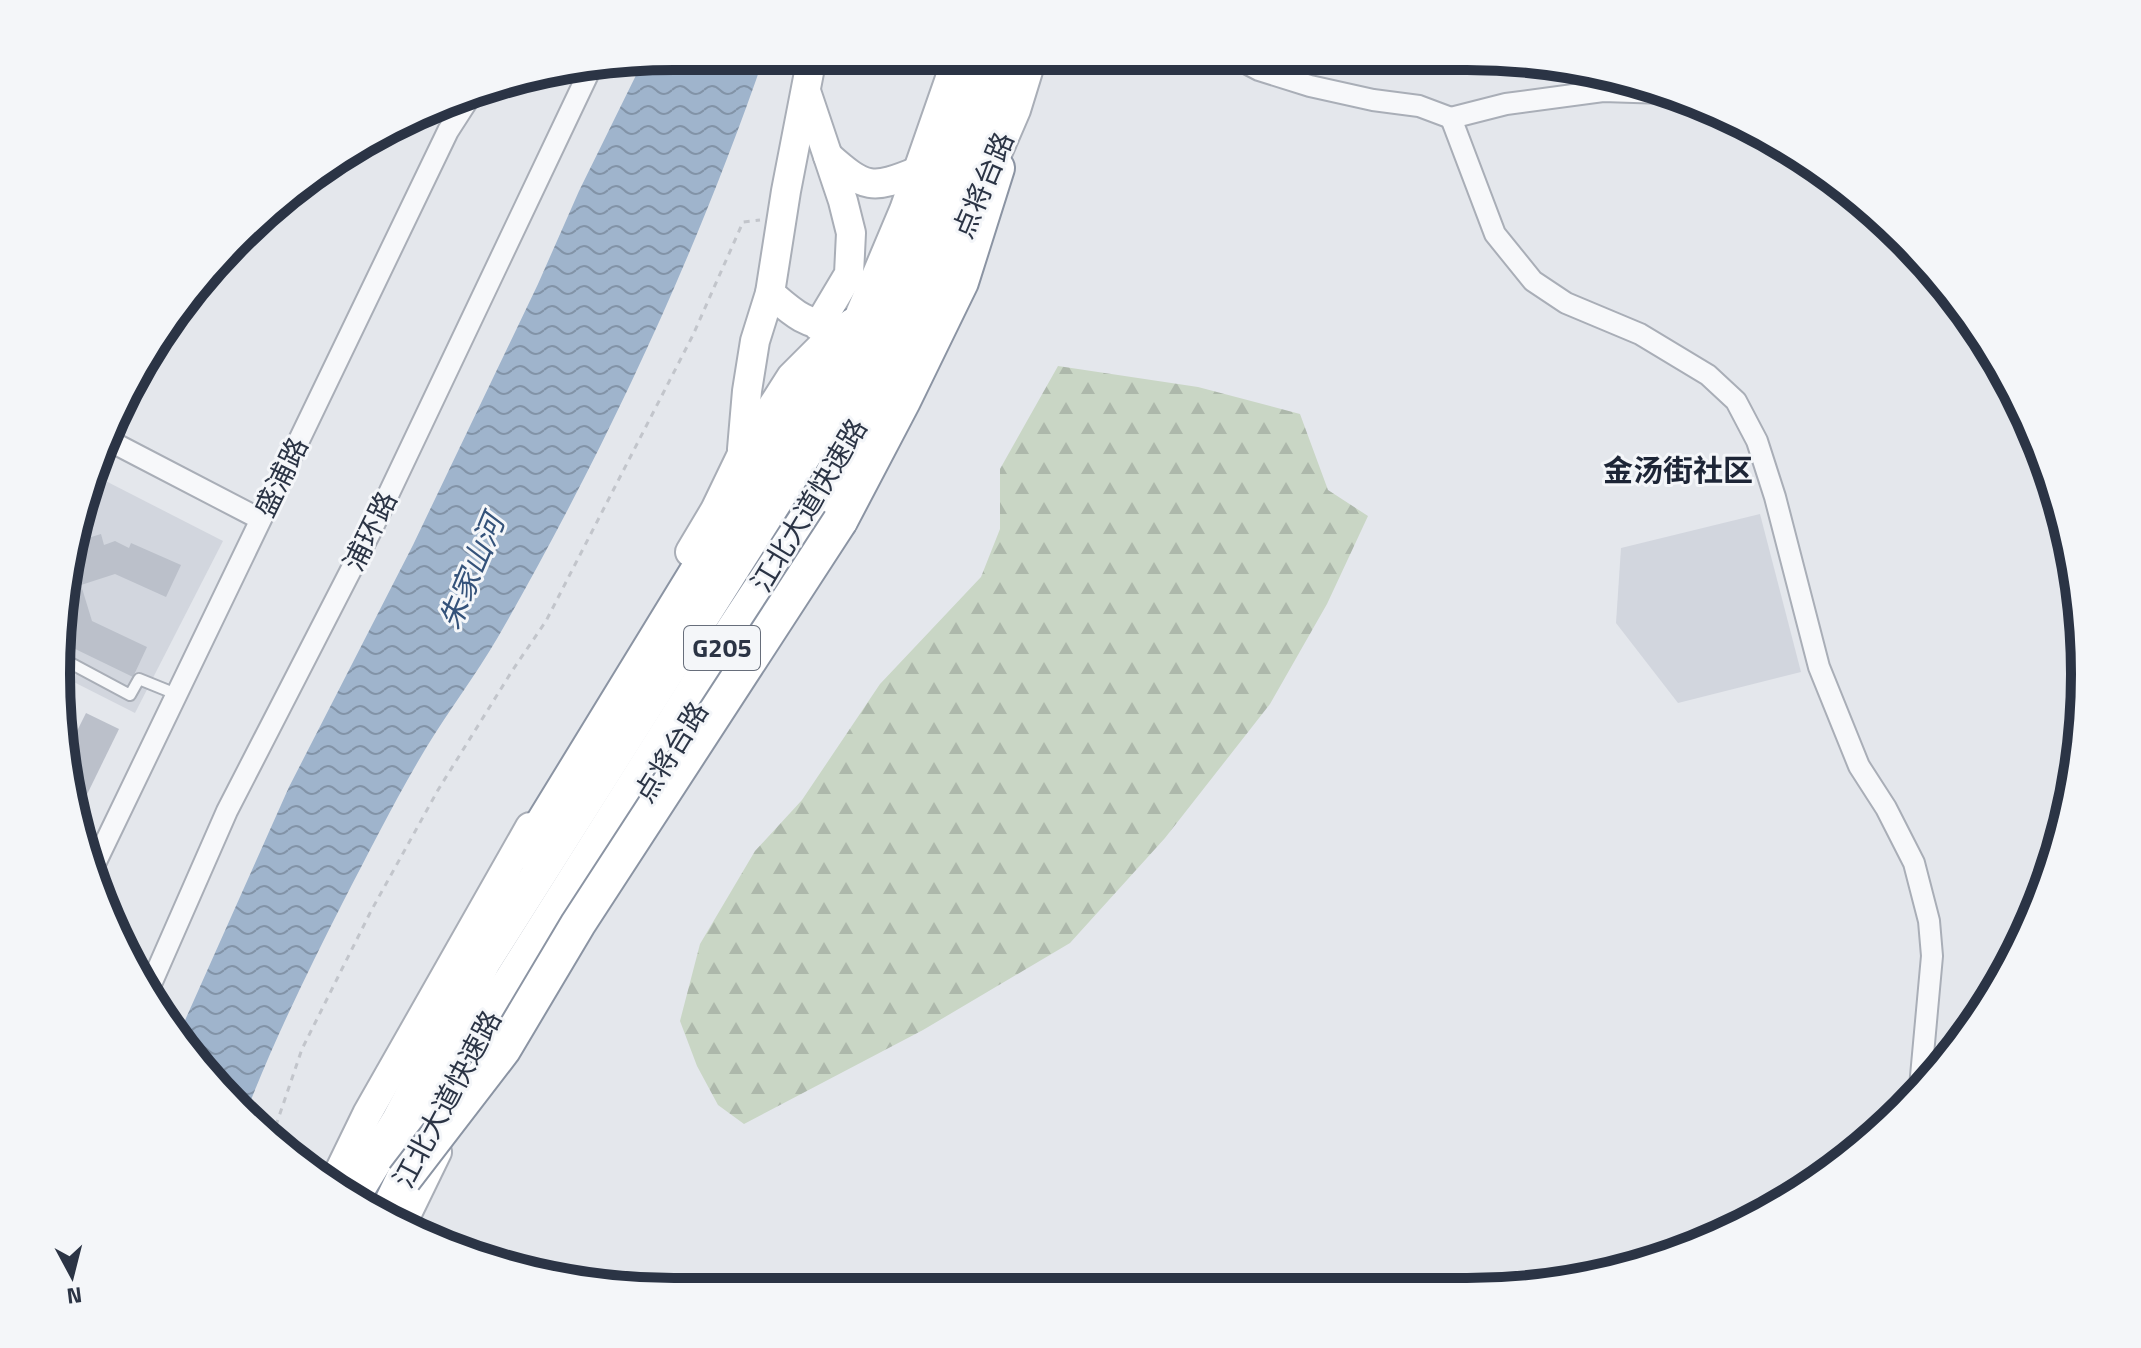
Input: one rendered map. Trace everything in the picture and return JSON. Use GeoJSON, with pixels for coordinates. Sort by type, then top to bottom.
{"type":"FeatureCollection","features":[{"type":"Feature","properties":{"kind":"highway","name":"江北大道快速路"},"geometry":{"type":"LineString","coordinates":[[355,1187],[399,1121],[483,962],[759,529],[814,437],[857,358],[943,172],[975,70]]}},
{"type":"Feature","properties":{"kind":"highway","name":"江北大道快速路"},"geometry":{"type":"LineString","coordinates":[[390,1207],[457,1067],[706,672],[820,498],[883,378],[929,280],[966,192],[1006,70]]}},
{"type":"Feature","properties":{"kind":"highway"},"geometry":{"type":"LineString","coordinates":[[404,1179],[503,1050],[578,924],[840,521],[961,282],[1016,110]]}},
{"type":"Feature","properties":{"kind":"highway"},"geometry":{"type":"LineString","coordinates":[[353,1185],[379,1119],[441,998],[553,805],[815,379],[858,319]]}},
{"type":"Feature","properties":{"kind":"main road"},"geometry":{"type":"LineString","coordinates":[[742,454],[755,341],[770,293],[809,70]]}},
{"type":"Feature","properties":{"kind":"main road"},"geometry":{"type":"LineString","coordinates":[[337,1175],[367,1114],[483,907],[715,510],[742,454],[791,377],[820,348],[858,319],[918,171],[953,70]]}},
{"type":"Feature","properties":{"kind":"main road","name":"点将台路"},"geometry":{"type":"LineString","coordinates":[[406,1216],[502,1019],[839,488],[941,284],[1016,110],[1028,70]]}},
{"type":"Feature","properties":{"kind":"main road"},"geometry":{"type":"LineString","coordinates":[[805,86],[851,233],[849,274],[818,326]]}},
{"type":"Feature","properties":{"kind":"main road"},"geometry":{"type":"LineString","coordinates":[[827,156],[849,175],[872,185],[892,182],[918,171]]}},
{"type":"Feature","properties":{"kind":"main road"},"geometry":{"type":"LineString","coordinates":[[770,293],[794,313],[818,326],[839,326],[858,319]]}},
{"type":"Feature","properties":{"kind":"street"},"geometry":{"type":"LineString","coordinates":[[1259,70],[1310,86],[1373,100],[1419,106],[1451,118],[1506,104],[1603,91],[1626,92]]}},
{"type":"Feature","properties":{"kind":"street","name":"浦环路"},"geometry":{"type":"LineString","coordinates":[[153,979],[227,811],[371,531],[587,76]]}},
{"type":"Feature","properties":{"kind":"street","name":"盛浦路"},"geometry":{"type":"LineString","coordinates":[[99,856],[448,131],[462,109]]}},
{"type":"Feature","properties":{"kind":"street"},"geometry":{"type":"LineString","coordinates":[[1451,118],[1495,234],[1533,281],[1566,303],[1640,334],[1708,375],[1736,401],[1757,441],[1775,497],[1819,667],[1859,766],[1886,808],[1914,863],[1929,921],[1932,956],[1921,1071]]}},
{"type":"Feature","properties":{"kind":"street"},"geometry":{"type":"LineString","coordinates":[[116,444],[260,519]]}},
{"type":"Feature","properties":{"kind":"lane"},"geometry":{"type":"LineString","coordinates":[[70,663],[130,695],[139,679],[176,694]]}},
{"type":"Feature","properties":{"kind":"path"},"geometry":{"type":"LineString","coordinates":[[275,1127],[302,1049],[371,911],[438,790],[546,621],[693,335],[743,222],[782,217]]}},
{"type":"Feature","properties":{"kind":"shaded area"},"geometry":{"type":"Polygon","coordinates":[[[102,479],[223,541],[135,713],[70,680],[75,595],[102,479]]]}},
{"type":"Feature","properties":{"kind":"shaded area"},"geometry":{"type":"Polygon","coordinates":[[[1760,514],[1801,672],[1678,703],[1616,623],[1621,548],[1760,514]]]}},
{"type":"Feature","properties":{"kind":"green space"},"geometry":{"type":"Polygon","coordinates":[[[1058,366],[1198,387],[1300,414],[1328,490],[1368,516],[1327,604],[1270,704],[1165,838],[1070,943],[923,1030],[744,1124],[718,1105],[697,1066],[680,1021],[700,944],[755,851],[802,800],[880,684],[981,577],[1000,529],[1000,469],[1058,366]]]}},
{"type":"Feature","properties":{"kind":"water","name":"朱家山河"},"geometry":{"type":"Polygon","coordinates":[[[759,70],[708,206],[611,425],[498,637],[426,748],[383,824],[305,979],[250,1104],[183,1025],[289,787],[413,545],[638,71],[759,70]]]}},
{"type":"Feature","properties":{"kind":"building"},"geometry":{"type":"Polygon","coordinates":[[[101,534],[104,545],[115,541],[129,548],[131,543],[181,565],[166,597],[115,574],[81,585],[92,621],[147,647],[133,677],[71,647],[75,595],[86,539],[101,534]]]}},
{"type":"Feature","properties":{"kind":"building"},"geometry":{"type":"Polygon","coordinates":[[[86,713],[119,729],[84,801],[75,753],[73,738],[86,713]]]}},
{"type":"Feature","properties":{"kind":"district","name":"金汤街社区"},"geometry":{"type":"Point","coordinates":[1678,471]}}]}
